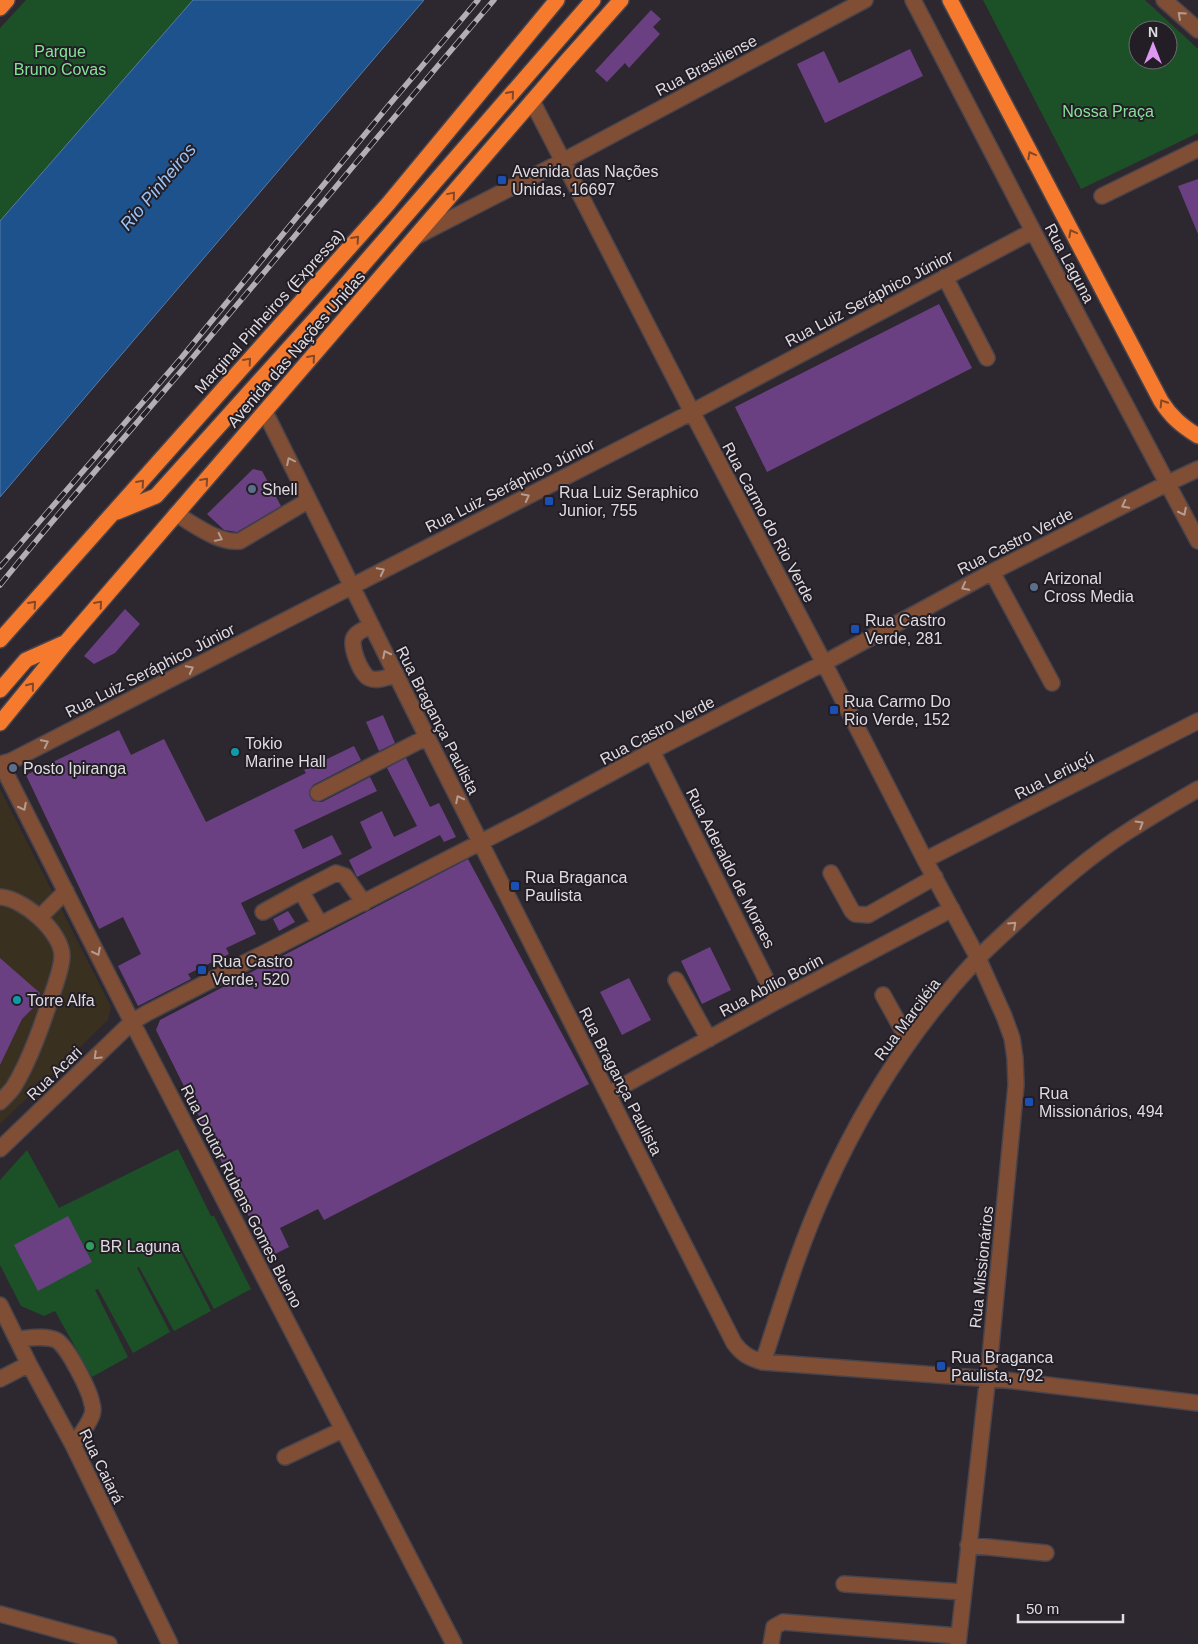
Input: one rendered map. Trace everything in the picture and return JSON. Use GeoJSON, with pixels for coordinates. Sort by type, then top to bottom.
{"type":"FeatureCollection","features":[{"type":"Feature","properties":{"kind":"highway"},"geometry":{"type":"LineString","coordinates":[[0,8],[7,0]]}},
{"type":"Feature","properties":{"kind":"highway","name":"Marginal Pinheiros (Expressa)"},"geometry":{"type":"LineString","coordinates":[[0,640],[388,204],[557,0]]}},
{"type":"Feature","properties":{"kind":"highway"},"geometry":{"type":"LineString","coordinates":[[114,513],[156,496],[335,297],[593,0]]}},
{"type":"Feature","properties":{"kind":"highway","name":"Avenida das Nações Unidas"},"geometry":{"type":"LineString","coordinates":[[0,723],[67,641],[176,514],[621,0]]}},
{"type":"Feature","properties":{"kind":"highway"},"geometry":{"type":"LineString","coordinates":[[950,0],[1161,402],[1170,416],[1198,436]]}},
{"type":"Feature","properties":{"kind":"highway"},"geometry":{"type":"LineString","coordinates":[[0,690],[26,660],[67,641]]}},
{"type":"Feature","properties":{"kind":"street","name":"Rua Brasiliense"},"geometry":{"type":"LineString","coordinates":[[417,236],[865,0]]}},
{"type":"Feature","properties":{"kind":"street","name":"Rua Laguna"},"geometry":{"type":"LineString","coordinates":[[914,0],[1033,231],[1198,541]]}},
{"type":"Feature","properties":{"kind":"street"},"geometry":{"type":"LineString","coordinates":[[1164,0],[1198,30]]}},
{"type":"Feature","properties":{"kind":"street","name":"Rua Carmo do Rio Verde"},"geometry":{"type":"LineString","coordinates":[[532,101],[925,860],[978,958]]}},
{"type":"Feature","properties":{"kind":"street"},"geometry":{"type":"LineString","coordinates":[[1102,196],[1198,149]]}},
{"type":"Feature","properties":{"kind":"street","name":"Rua Luiz Seráphico Júnior"},"geometry":{"type":"LineString","coordinates":[[0,764],[12,761],[692,412],[1033,231]]}},
{"type":"Feature","properties":{"kind":"street"},"geometry":{"type":"LineString","coordinates":[[945,277],[987,358]]}},
{"type":"Feature","properties":{"kind":"street","name":"Rua Bragança Paulista"},"geometry":{"type":"LineString","coordinates":[[265,412],[427,737],[734,1343],[741,1352],[749,1358],[762,1362],[987,1379],[1198,1402]]}},
{"type":"Feature","properties":{"kind":"street","name":"Rua Castro Verde"},"geometry":{"type":"LineString","coordinates":[[132,1022],[481,843],[652,751],[824,663],[992,572],[1198,469]]}},
{"type":"Feature","properties":{"kind":"street"},"geometry":{"type":"LineString","coordinates":[[176,514],[222,540],[240,541],[310,500]]}},
{"type":"Feature","properties":{"kind":"street"},"geometry":{"type":"LineString","coordinates":[[992,572],[1052,683]]}},
{"type":"Feature","properties":{"kind":"street"},"geometry":{"type":"LineString","coordinates":[[372,626],[356,634],[352,640],[352,648],[365,675],[370,679],[378,680],[396,674]]}},
{"type":"Feature","properties":{"kind":"street","name":"Rua Leriuçú"},"geometry":{"type":"LineString","coordinates":[[925,860],[1198,721]]}},
{"type":"Feature","properties":{"kind":"street"},"geometry":{"type":"LineString","coordinates":[[318,793],[427,737]]}},
{"type":"Feature","properties":{"kind":"street","name":"Rua Aderaldo de Moraes"},"geometry":{"type":"LineString","coordinates":[[652,751],[777,1001]]}},
{"type":"Feature","properties":{"kind":"street","name":"Rua Doutor Rubens Gomes Bueno"},"geometry":{"type":"LineString","coordinates":[[0,764],[342,1430],[447,1642]]}},
{"type":"Feature","properties":{"kind":"street","name":"Rua Marciléia"},"geometry":{"type":"LineString","coordinates":[[762,1362],[803,1244],[826,1186],[871,1102],[909,1042],[978,958],[1047,894],[1090,858],[1127,832],[1198,789]]}},
{"type":"Feature","properties":{"kind":"street"},"geometry":{"type":"LineString","coordinates":[[264,912],[336,874],[345,876],[364,903]]}},
{"type":"Feature","properties":{"kind":"street"},"geometry":{"type":"LineString","coordinates":[[831,874],[852,911],[855,914],[864,916],[934,877]]}},
{"type":"Feature","properties":{"kind":"street"},"geometry":{"type":"LineString","coordinates":[[40,917],[66,891]]}},
{"type":"Feature","properties":{"kind":"street"},"geometry":{"type":"LineString","coordinates":[[301,891],[320,924]]}},
{"type":"Feature","properties":{"kind":"street"},"geometry":{"type":"LineString","coordinates":[[0,896],[11,899],[40,917],[62,948],[62,962],[45,1016],[12,1089],[0,1102]]}},
{"type":"Feature","properties":{"kind":"street","name":"Rua Abílio Borin"},"geometry":{"type":"LineString","coordinates":[[608,1094],[777,1001],[952,909]]}},
{"type":"Feature","properties":{"kind":"street","name":"Rua Missionários"},"geometry":{"type":"LineString","coordinates":[[958,1640],[987,1379],[1016,1086],[1012,1038],[978,958]]}},
{"type":"Feature","properties":{"kind":"street"},"geometry":{"type":"LineString","coordinates":[[676,980],[709,1039]]}},
{"type":"Feature","properties":{"kind":"street"},"geometry":{"type":"LineString","coordinates":[[883,995],[909,1042]]}},
{"type":"Feature","properties":{"kind":"street","name":"Rua Acari"},"geometry":{"type":"LineString","coordinates":[[0,1149],[132,1022]]}},
{"type":"Feature","properties":{"kind":"street","name":"Rua Caiará"},"geometry":{"type":"LineString","coordinates":[[0,1305],[29,1364],[73,1445],[170,1644]]}},
{"type":"Feature","properties":{"kind":"street"},"geometry":{"type":"LineString","coordinates":[[17,1339],[53,1339],[59,1341],[66,1350],[88,1393],[92,1408],[92,1414],[87,1426],[73,1445]]}},
{"type":"Feature","properties":{"kind":"street"},"geometry":{"type":"LineString","coordinates":[[0,1379],[29,1364]]}},
{"type":"Feature","properties":{"kind":"street"},"geometry":{"type":"LineString","coordinates":[[285,1457],[342,1430]]}},
{"type":"Feature","properties":{"kind":"street"},"geometry":{"type":"LineString","coordinates":[[968,1546],[1046,1553]]}},
{"type":"Feature","properties":{"kind":"street"},"geometry":{"type":"LineString","coordinates":[[844,1584],[963,1592]]}},
{"type":"Feature","properties":{"kind":"street"},"geometry":{"type":"LineString","coordinates":[[0,1614],[109,1644]]}},
{"type":"Feature","properties":{"kind":"street"},"geometry":{"type":"LineString","coordinates":[[771,1644],[774,1627],[782,1622],[922,1639],[958,1640]]}},
{"type":"Feature","properties":{"kind":"shaded area"},"geometry":{"type":"Polygon","coordinates":[[[0,789],[111,1007],[108,1020],[0,1124],[0,789]]]}},
{"type":"Feature","properties":{"kind":"green space","name":"Parque Bruno Covas"},"geometry":{"type":"Polygon","coordinates":[[[26,0],[193,0],[0,221],[0,28],[26,0]]]}},
{"type":"Feature","properties":{"kind":"green space","name":"Nossa Praça"},"geometry":{"type":"Polygon","coordinates":[[[983,0],[1145,0],[1167,20],[1128,20],[1128,70],[1178,70],[1178,31],[1198,49],[1198,133],[1081,189],[983,0]]]}},
{"type":"Feature","properties":{"kind":"green space","name":"BR Laguna"},"geometry":{"type":"Polygon","coordinates":[[[178,1149],[211,1216],[214,1216],[251,1289],[214,1309],[180,1246],[178,1246],[211,1311],[174,1331],[139,1267],[137,1268],[170,1332],[133,1353],[98,1289],[95,1290],[128,1357],[92,1377],[55,1311],[44,1316],[21,1306],[0,1265],[0,1180],[27,1150],[59,1208],[178,1149]]]}},
{"type":"Feature","properties":{"kind":"water","name":"Rio Pinheiros"},"geometry":{"type":"Polygon","coordinates":[[[193,0],[424,0],[0,497],[0,221],[193,0]]]}},
{"type":"Feature","properties":{"kind":"building"},"geometry":{"type":"Polygon","coordinates":[[[651,10],[661,19],[653,27],[660,34],[629,68],[625,63],[607,82],[595,71],[651,10]]]}},
{"type":"Feature","properties":{"kind":"building"},"geometry":{"type":"Polygon","coordinates":[[[910,49],[923,76],[825,123],[797,64],[824,51],[839,83],[910,49]]]}},
{"type":"Feature","properties":{"kind":"building"},"geometry":{"type":"Polygon","coordinates":[[[1198,179],[1198,234],[1178,186],[1198,179]]]}},
{"type":"Feature","properties":{"kind":"building"},"geometry":{"type":"Polygon","coordinates":[[[939,304],[972,368],[767,472],[735,407],[939,304]]]}},
{"type":"Feature","properties":{"kind":"building","name":"Shell"},"geometry":{"type":"Polygon","coordinates":[[[253,469],[262,471],[281,506],[237,532],[224,530],[207,514],[253,469]]]}},
{"type":"Feature","properties":{"kind":"building"},"geometry":{"type":"Polygon","coordinates":[[[125,609],[140,624],[115,653],[94,664],[84,656],[125,609]]]}},
{"type":"Feature","properties":{"kind":"building"},"geometry":{"type":"Polygon","coordinates":[[[383,715],[395,743],[379,751],[366,722],[383,715]]]}},
{"type":"Feature","properties":{"kind":"building"},"geometry":{"type":"Polygon","coordinates":[[[119,730],[131,755],[164,739],[206,822],[306,773],[304,770],[354,746],[361,760],[313,785],[309,792],[310,797],[313,801],[322,802],[370,777],[377,791],[294,830],[303,849],[332,835],[342,854],[241,903],[256,934],[226,948],[229,954],[188,974],[191,979],[138,1006],[118,966],[141,954],[123,917],[99,929],[26,775],[119,730]]]}},
{"type":"Feature","properties":{"kind":"building"},"geometry":{"type":"Polygon","coordinates":[[[406,758],[430,807],[439,803],[456,837],[444,842],[440,835],[357,877],[349,860],[372,848],[360,822],[382,811],[394,837],[417,826],[387,768],[406,758]]]}},
{"type":"Feature","properties":{"kind":"building"},"geometry":{"type":"Polygon","coordinates":[[[468,859],[589,1084],[324,1220],[318,1209],[280,1228],[289,1247],[269,1257],[156,1030],[160,1020],[468,859]]]}},
{"type":"Feature","properties":{"kind":"building"},"geometry":{"type":"Polygon","coordinates":[[[288,911],[295,922],[279,931],[273,919],[288,911]]]}},
{"type":"Feature","properties":{"kind":"building"},"geometry":{"type":"Polygon","coordinates":[[[710,947],[731,990],[702,1004],[681,961],[710,947]]]}},
{"type":"Feature","properties":{"kind":"building","name":"Torre Alfa"},"geometry":{"type":"Polygon","coordinates":[[[0,958],[40,993],[36,1005],[22,1019],[0,1065],[0,958]]]}},
{"type":"Feature","properties":{"kind":"building"},"geometry":{"type":"Polygon","coordinates":[[[629,978],[651,1020],[622,1035],[600,992],[629,978]]]}},
{"type":"Feature","properties":{"kind":"building"},"geometry":{"type":"Polygon","coordinates":[[[68,1216],[92,1262],[38,1291],[14,1245],[68,1216]]]}},
{"type":"Feature","properties":{"kind":"railway"},"geometry":{"type":"LineString","coordinates":[[0,567],[182,357],[478,0]]}},
{"type":"Feature","properties":{"kind":"railway"},"geometry":{"type":"LineString","coordinates":[[0,585],[494,0]]}},
{"type":"Feature","properties":{"kind":"place","name":"Avenida das Nações Unidas, 16697"},"geometry":{"type":"Point","coordinates":[502,180]}},
{"type":"Feature","properties":{"kind":"place","name":"Shell"},"geometry":{"type":"Point","coordinates":[252,489]}},
{"type":"Feature","properties":{"kind":"place","name":"Rua Luiz Seraphico Junior, 755"},"geometry":{"type":"Point","coordinates":[549,501]}},
{"type":"Feature","properties":{"kind":"place","name":"Arizonal Cross Media"},"geometry":{"type":"Point","coordinates":[1034,587]}},
{"type":"Feature","properties":{"kind":"place","name":"Rua Castro Verde, 281"},"geometry":{"type":"Point","coordinates":[855,629]}},
{"type":"Feature","properties":{"kind":"place","name":"Rua Carmo Do Rio Verde, 152"},"geometry":{"type":"Point","coordinates":[834,710]}},
{"type":"Feature","properties":{"kind":"place","name":"Tokio Marine Hall"},"geometry":{"type":"Point","coordinates":[235,752]}},
{"type":"Feature","properties":{"kind":"place","name":"Posto Ipiranga"},"geometry":{"type":"Point","coordinates":[13,768]}},
{"type":"Feature","properties":{"kind":"place","name":"Rua Braganca Paulista"},"geometry":{"type":"Point","coordinates":[515,886]}},
{"type":"Feature","properties":{"kind":"place","name":"Rua Castro Verde, 520"},"geometry":{"type":"Point","coordinates":[202,970]}},
{"type":"Feature","properties":{"kind":"place","name":"Torre Alfa"},"geometry":{"type":"Point","coordinates":[17,1000]}},
{"type":"Feature","properties":{"kind":"place","name":"Rua Missionários, 494"},"geometry":{"type":"Point","coordinates":[1029,1102]}},
{"type":"Feature","properties":{"kind":"place","name":"BR Laguna"},"geometry":{"type":"Point","coordinates":[90,1246]}},
{"type":"Feature","properties":{"kind":"place","name":"Rua Braganca Paulista, 792"},"geometry":{"type":"Point","coordinates":[941,1366]}}]}
